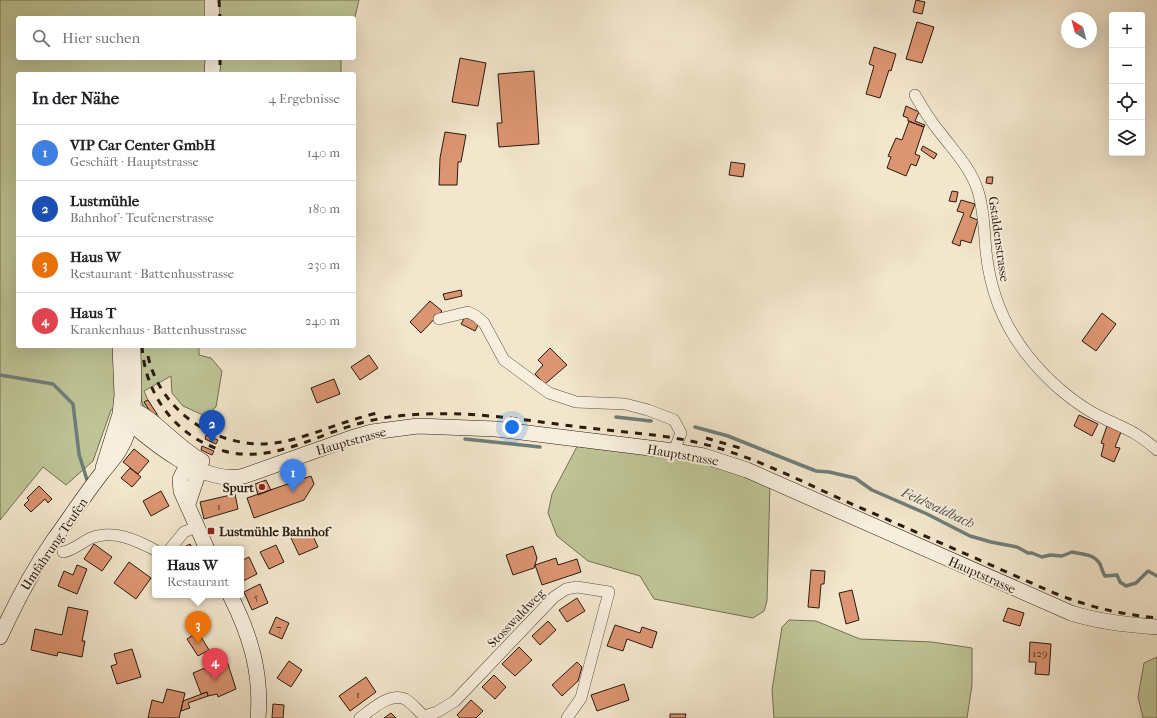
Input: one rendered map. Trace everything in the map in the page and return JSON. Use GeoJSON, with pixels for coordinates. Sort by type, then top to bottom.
{"type":"FeatureCollection","features":[{"type":"Feature","properties":{"kind":"street"},"geometry":{"type":"LineString","coordinates":[[212,0],[212,16]]}},
{"type":"Feature","properties":{"kind":"street"},"geometry":{"type":"LineString","coordinates":[[212,72],[213,60]]}},
{"type":"Feature","properties":{"kind":"street","name":"Gstaldenstrasse"},"geometry":{"type":"LineString","coordinates":[[915,95],[927,116],[960,157],[977,187],[982,209],[990,280],[999,310],[1011,333],[1029,357],[1072,398],[1102,418],[1124,426],[1144,438],[1157,450]]}},
{"type":"Feature","properties":{"kind":"street"},"geometry":{"type":"LineString","coordinates":[[439,319],[468,312],[476,316],[484,323],[504,360],[549,393],[576,402],[625,404],[648,410],[674,420],[681,433],[674,451]]}},
{"type":"Feature","properties":{"kind":"street"},"geometry":{"type":"LineString","coordinates":[[120,348],[122,395],[128,416],[195,465],[182,473],[180,484],[196,526],[206,546]]}},
{"type":"Feature","properties":{"kind":"street"},"geometry":{"type":"LineString","coordinates":[[128,416],[134,384],[133,348]]}},
{"type":"Feature","properties":{"kind":"street","name":"Umfahrung Teufen"},"geometry":{"type":"LineString","coordinates":[[0,637],[22,593],[40,562],[101,474],[128,416]]}},
{"type":"Feature","properties":{"kind":"street","name":"Hauptstrasse"},"geometry":{"type":"LineString","coordinates":[[195,465],[215,476],[237,478],[372,432],[418,426],[496,429],[704,456],[748,470],[1071,613],[1090,619],[1157,628]]}},
{"type":"Feature","properties":{"kind":"street"},"geometry":{"type":"LineString","coordinates":[[172,546],[184,532],[196,526]]}},
{"type":"Feature","properties":{"kind":"street"},"geometry":{"type":"LineString","coordinates":[[63,552],[70,551],[92,538],[107,535],[126,537],[152,549]]}},
{"type":"Feature","properties":{"kind":"street","name":"Stosswaldweg"},"geometry":{"type":"LineString","coordinates":[[423,717],[437,712],[455,701],[544,607],[566,589],[577,587],[609,592],[581,698],[567,718]]}},
{"type":"Feature","properties":{"kind":"street"},"geometry":{"type":"LineString","coordinates":[[231,598],[246,630],[255,659],[260,703],[258,718]]}},
{"type":"Feature","properties":{"kind":"street"},"geometry":{"type":"LineString","coordinates":[[360,718],[385,701],[395,698],[405,699],[423,717]]}},
{"type":"Feature","properties":{"kind":"green space"},"geometry":{"type":"Polygon","coordinates":[[[0,0],[359,0],[355,16],[16,16],[16,60],[341,60],[341,72],[16,72],[16,348],[199,348],[199,355],[211,358],[222,371],[216,407],[205,416],[183,406],[172,393],[171,376],[144,391],[148,400],[145,402],[153,416],[157,414],[165,428],[145,410],[139,394],[111,410],[93,461],[66,485],[43,467],[0,520],[0,0]]]}},
{"type":"Feature","properties":{"kind":"green space"},"geometry":{"type":"Polygon","coordinates":[[[581,439],[646,448],[770,481],[767,601],[764,611],[753,618],[654,599],[640,576],[588,561],[557,536],[548,513],[552,494],[581,439]]]}},
{"type":"Feature","properties":{"kind":"green space"},"geometry":{"type":"Polygon","coordinates":[[[789,620],[816,621],[860,639],[932,642],[972,648],[972,685],[967,718],[774,718],[772,690],[782,627],[789,620]]]}},
{"type":"Feature","properties":{"kind":"green space"},"geometry":{"type":"Polygon","coordinates":[[[1157,657],[1157,718],[1143,718],[1138,697],[1144,663],[1157,657]]]}},
{"type":"Feature","properties":{"kind":"building"},"geometry":{"type":"Polygon","coordinates":[[[916,0],[925,2],[922,14],[913,12],[916,0]]]}},
{"type":"Feature","properties":{"kind":"building"},"geometry":{"type":"Polygon","coordinates":[[[917,22],[934,27],[922,63],[906,59],[917,22]]]}},
{"type":"Feature","properties":{"kind":"building"},"geometry":{"type":"Polygon","coordinates":[[[874,47],[896,54],[880,98],[866,94],[874,66],[869,64],[874,47]]]}},
{"type":"Feature","properties":{"kind":"building"},"geometry":{"type":"Polygon","coordinates":[[[460,58],[486,63],[478,106],[452,102],[460,58]]]}},
{"type":"Feature","properties":{"kind":"building"},"geometry":{"type":"Polygon","coordinates":[[[534,71],[539,144],[499,147],[497,123],[502,123],[498,74],[534,71]]]}},
{"type":"Feature","properties":{"kind":"building"},"geometry":{"type":"Polygon","coordinates":[[[906,106],[919,112],[915,121],[925,125],[924,127],[908,121],[908,118],[903,116],[906,106]]]}},
{"type":"Feature","properties":{"kind":"building"},"geometry":{"type":"Polygon","coordinates":[[[909,121],[924,127],[915,154],[920,156],[916,166],[911,164],[906,176],[887,168],[891,157],[888,156],[896,138],[902,140],[909,121]]]}},
{"type":"Feature","properties":{"kind":"building"},"geometry":{"type":"Polygon","coordinates":[[[445,132],[466,135],[461,162],[458,162],[457,185],[439,185],[440,158],[445,132]]]}},
{"type":"Feature","properties":{"kind":"building"},"geometry":{"type":"Polygon","coordinates":[[[923,146],[937,154],[934,159],[921,150],[923,146]]]}},
{"type":"Feature","properties":{"kind":"building"},"geometry":{"type":"Polygon","coordinates":[[[731,162],[745,164],[743,177],[729,175],[731,162]]]}},
{"type":"Feature","properties":{"kind":"building"},"geometry":{"type":"Polygon","coordinates":[[[987,177],[993,177],[992,184],[986,183],[987,177]]]}},
{"type":"Feature","properties":{"kind":"building"},"geometry":{"type":"Polygon","coordinates":[[[952,191],[958,192],[956,202],[949,201],[952,191]]]}},
{"type":"Feature","properties":{"kind":"building"},"geometry":{"type":"Polygon","coordinates":[[[961,200],[975,204],[970,217],[978,220],[971,243],[961,240],[960,246],[952,243],[964,213],[957,211],[961,200]]]}},
{"type":"Feature","properties":{"kind":"building"},"geometry":{"type":"Polygon","coordinates":[[[461,290],[462,296],[445,300],[443,294],[461,290]]]}},
{"type":"Feature","properties":{"kind":"building"},"geometry":{"type":"Polygon","coordinates":[[[430,301],[442,311],[421,333],[410,322],[430,301]]]}},
{"type":"Feature","properties":{"kind":"building"},"geometry":{"type":"Polygon","coordinates":[[[1102,313],[1116,324],[1096,351],[1082,341],[1102,313]]]}},
{"type":"Feature","properties":{"kind":"building"},"geometry":{"type":"Polygon","coordinates":[[[465,317],[479,323],[475,331],[461,324],[465,317]]]}},
{"type":"Feature","properties":{"kind":"building"},"geometry":{"type":"Polygon","coordinates":[[[550,348],[567,365],[545,384],[535,374],[543,365],[538,360],[550,348]]]}},
{"type":"Feature","properties":{"kind":"building"},"geometry":{"type":"Polygon","coordinates":[[[369,355],[378,368],[360,380],[351,367],[369,355]]]}},
{"type":"Feature","properties":{"kind":"building"},"geometry":{"type":"Polygon","coordinates":[[[334,379],[340,394],[317,403],[311,388],[334,379]]]}},
{"type":"Feature","properties":{"kind":"building"},"geometry":{"type":"Polygon","coordinates":[[[148,400],[157,414],[153,416],[144,402],[148,400]]]}},
{"type":"Feature","properties":{"kind":"building"},"geometry":{"type":"Polygon","coordinates":[[[1079,415],[1098,424],[1092,436],[1074,426],[1079,415]]]}},
{"type":"Feature","properties":{"kind":"building"},"geometry":{"type":"Polygon","coordinates":[[[1107,426],[1121,432],[1115,447],[1120,448],[1114,462],[1101,456],[1104,444],[1101,443],[1107,426]]]}},
{"type":"Feature","properties":{"kind":"building"},"geometry":{"type":"Polygon","coordinates":[[[206,435],[218,440],[216,444],[205,439],[206,435]]]}},
{"type":"Feature","properties":{"kind":"building"},"geometry":{"type":"Polygon","coordinates":[[[202,446],[214,451],[212,455],[201,450],[202,446]]]}},
{"type":"Feature","properties":{"kind":"building"},"geometry":{"type":"Polygon","coordinates":[[[134,449],[149,461],[138,474],[123,462],[134,449]]]}},
{"type":"Feature","properties":{"kind":"building"},"geometry":{"type":"Polygon","coordinates":[[[130,468],[141,477],[132,487],[121,478],[130,468]]]}},
{"type":"Feature","properties":{"kind":"building"},"geometry":{"type":"Polygon","coordinates":[[[311,476],[314,484],[304,500],[254,518],[247,498],[311,476]]]}},
{"type":"Feature","properties":{"kind":"building"},"geometry":{"type":"Polygon","coordinates":[[[266,480],[271,490],[258,495],[255,484],[266,480]]]}},
{"type":"Feature","properties":{"kind":"building"},"geometry":{"type":"Polygon","coordinates":[[[39,486],[52,499],[48,503],[45,499],[31,512],[24,505],[29,500],[27,498],[39,486]]]}},
{"type":"Feature","properties":{"kind":"building"},"geometry":{"type":"Polygon","coordinates":[[[161,491],[169,506],[151,516],[143,501],[161,491]]]}},
{"type":"Feature","properties":{"kind":"building"},"geometry":{"type":"Polygon","coordinates":[[[235,494],[238,509],[204,519],[200,502],[235,494]]]}},
{"type":"Feature","properties":{"kind":"building"},"geometry":{"type":"Polygon","coordinates":[[[310,529],[318,547],[299,555],[291,538],[310,529]]]}},
{"type":"Feature","properties":{"kind":"building"},"geometry":{"type":"Polygon","coordinates":[[[94,544],[112,557],[102,571],[84,559],[94,544]]]}},
{"type":"Feature","properties":{"kind":"building"},"geometry":{"type":"Polygon","coordinates":[[[276,545],[284,562],[269,569],[260,552],[276,545]]]}},
{"type":"Feature","properties":{"kind":"building"},"geometry":{"type":"Polygon","coordinates":[[[533,546],[537,558],[534,568],[513,575],[506,555],[533,546]]]}},
{"type":"Feature","properties":{"kind":"building"},"geometry":{"type":"Polygon","coordinates":[[[249,557],[257,574],[244,580],[244,560],[249,557]]]}},
{"type":"Feature","properties":{"kind":"building"},"geometry":{"type":"Polygon","coordinates":[[[556,558],[558,565],[577,559],[581,572],[542,585],[535,565],[556,558]]]}},
{"type":"Feature","properties":{"kind":"building"},"geometry":{"type":"Polygon","coordinates":[[[129,562],[151,578],[136,599],[114,583],[129,562]]]}},
{"type":"Feature","properties":{"kind":"building"},"geometry":{"type":"Polygon","coordinates":[[[77,565],[87,569],[77,594],[58,586],[64,571],[73,575],[77,565]]]}},
{"type":"Feature","properties":{"kind":"building"},"geometry":{"type":"Polygon","coordinates":[[[811,570],[825,571],[824,584],[821,584],[819,608],[808,607],[811,570]]]}},
{"type":"Feature","properties":{"kind":"building"},"geometry":{"type":"Polygon","coordinates":[[[260,584],[268,603],[252,610],[244,592],[260,584]]]}},
{"type":"Feature","properties":{"kind":"building"},"geometry":{"type":"Polygon","coordinates":[[[852,590],[859,620],[846,624],[839,593],[852,590]]]}},
{"type":"Feature","properties":{"kind":"building"},"geometry":{"type":"Polygon","coordinates":[[[577,598],[585,611],[567,622],[559,610],[577,598]]]}},
{"type":"Feature","properties":{"kind":"building"},"geometry":{"type":"Polygon","coordinates":[[[68,607],[88,611],[82,641],[85,641],[82,657],[58,652],[57,656],[31,650],[35,629],[62,635],[68,607]]]}},
{"type":"Feature","properties":{"kind":"building"},"geometry":{"type":"Polygon","coordinates":[[[1008,608],[1024,613],[1020,626],[1003,621],[1008,608]]]}},
{"type":"Feature","properties":{"kind":"building"},"geometry":{"type":"Polygon","coordinates":[[[276,617],[289,623],[282,639],[269,633],[276,617]]]}},
{"type":"Feature","properties":{"kind":"building"},"geometry":{"type":"Polygon","coordinates":[[[548,621],[556,630],[540,645],[532,636],[548,621]]]}},
{"type":"Feature","properties":{"kind":"building"},"geometry":{"type":"Polygon","coordinates":[[[615,625],[640,633],[642,627],[657,632],[652,648],[627,639],[623,651],[607,646],[615,625]]]}},
{"type":"Feature","properties":{"kind":"building"},"geometry":{"type":"Polygon","coordinates":[[[198,632],[209,650],[198,656],[187,639],[198,632]]]}},
{"type":"Feature","properties":{"kind":"building"},"geometry":{"type":"Polygon","coordinates":[[[1030,642],[1051,644],[1049,675],[1035,674],[1036,662],[1029,662],[1030,642]]]}},
{"type":"Feature","properties":{"kind":"building"},"geometry":{"type":"Polygon","coordinates":[[[519,647],[532,660],[515,676],[502,664],[519,647]]]}},
{"type":"Feature","properties":{"kind":"building"},"geometry":{"type":"Polygon","coordinates":[[[132,649],[141,677],[117,684],[111,666],[117,664],[114,654],[132,649]]]}},
{"type":"Feature","properties":{"kind":"building"},"geometry":{"type":"Polygon","coordinates":[[[227,661],[236,689],[218,697],[217,694],[208,696],[207,692],[201,694],[193,673],[227,661]]]}},
{"type":"Feature","properties":{"kind":"building"},"geometry":{"type":"Polygon","coordinates":[[[289,661],[302,670],[291,687],[277,678],[289,661]]]}},
{"type":"Feature","properties":{"kind":"building"},"geometry":{"type":"Polygon","coordinates":[[[577,662],[582,667],[578,681],[562,696],[552,685],[577,662]]]}},
{"type":"Feature","properties":{"kind":"building"},"geometry":{"type":"Polygon","coordinates":[[[494,675],[506,687],[495,699],[482,687],[494,675]]]}},
{"type":"Feature","properties":{"kind":"building"},"geometry":{"type":"Polygon","coordinates":[[[366,677],[376,692],[350,711],[339,696],[366,677]]]}},
{"type":"Feature","properties":{"kind":"building"},"geometry":{"type":"Polygon","coordinates":[[[624,684],[629,700],[597,711],[591,695],[624,684]]]}},
{"type":"Feature","properties":{"kind":"building"},"geometry":{"type":"Polygon","coordinates":[[[167,689],[185,693],[179,718],[148,718],[152,700],[163,703],[167,689]]]}},
{"type":"Feature","properties":{"kind":"building"},"geometry":{"type":"Polygon","coordinates":[[[207,692],[208,696],[188,703],[190,708],[181,711],[183,701],[207,692]]]}},
{"type":"Feature","properties":{"kind":"building"},"geometry":{"type":"Polygon","coordinates":[[[471,700],[483,711],[476,718],[460,718],[457,715],[471,700]]]}},
{"type":"Feature","properties":{"kind":"building"},"geometry":{"type":"Polygon","coordinates":[[[273,704],[284,705],[283,718],[272,718],[273,704]]]}},
{"type":"Feature","properties":{"kind":"building"},"geometry":{"type":"Polygon","coordinates":[[[391,713],[396,718],[384,718],[391,713]]]}},
{"type":"Feature","properties":{"kind":"building"},"geometry":{"type":"Polygon","coordinates":[[[670,714],[686,714],[685,718],[670,718],[670,714]]]}},
{"type":"Feature","properties":{"kind":"waterway","name":"Feldwaldbach"},"geometry":{"type":"LineString","coordinates":[[0,375],[53,384],[73,404],[79,454],[87,480]]}},
{"type":"Feature","properties":{"kind":"waterway","name":"Feldwaldbach"},"geometry":{"type":"LineString","coordinates":[[616,417],[651,421]]}},
{"type":"Feature","properties":{"kind":"waterway","name":"Feldwaldbach"},"geometry":{"type":"LineString","coordinates":[[695,427],[728,436],[816,471],[829,472],[855,478],[872,490],[927,514],[970,536],[1017,547],[1028,553],[1042,557],[1050,555],[1062,556],[1072,552],[1088,555],[1100,564],[1105,576],[1117,575],[1120,582],[1126,586],[1136,583],[1148,571],[1157,576]]}},
{"type":"Feature","properties":{"kind":"waterway","name":"Feldwaldbach"},"geometry":{"type":"LineString","coordinates":[[465,439],[540,447]]}},
{"type":"Feature","properties":{"kind":"railway"},"geometry":{"type":"LineString","coordinates":[[219,0],[220,16]]}},
{"type":"Feature","properties":{"kind":"railway"},"geometry":{"type":"LineString","coordinates":[[220,60],[220,72]]}},
{"type":"Feature","properties":{"kind":"railway"},"geometry":{"type":"LineString","coordinates":[[142,348],[144,364],[149,381],[166,412],[191,436],[224,451],[242,454],[259,454],[293,446],[344,428],[373,420],[398,416],[436,414],[462,414],[509,418],[686,440],[718,448],[766,465],[1067,598],[1104,609],[1157,618]]}},
{"type":"Feature","properties":{"kind":"railway"},"geometry":{"type":"LineString","coordinates":[[148,356],[155,377],[166,396],[181,412],[198,425],[217,435],[238,442],[260,444],[282,442],[378,413]]}},
{"type":"Feature","properties":{"kind":"railway"},"geometry":{"type":"LineString","coordinates":[[706,438],[740,448]]}},
{"type":"Feature","properties":{"kind":"place","name":"Lustmühle"},"geometry":{"type":"Point","coordinates":[212,443]}},
{"type":"Feature","properties":{"kind":"place","name":"Spurt"},"geometry":{"type":"Point","coordinates":[262,487]}},
{"type":"Feature","properties":{"kind":"place","name":"VIP Car Center GmbH"},"geometry":{"type":"Point","coordinates":[293,492]}},
{"type":"Feature","properties":{"kind":"place","name":"Lustmühle Bahnhof"},"geometry":{"type":"Point","coordinates":[211,531]}},
{"type":"Feature","properties":{"kind":"place","name":"Haus W"},"geometry":{"type":"Point","coordinates":[198,644]}},
{"type":"Feature","properties":{"kind":"place","name":"Haus T"},"geometry":{"type":"Point","coordinates":[215,681]}}]}
